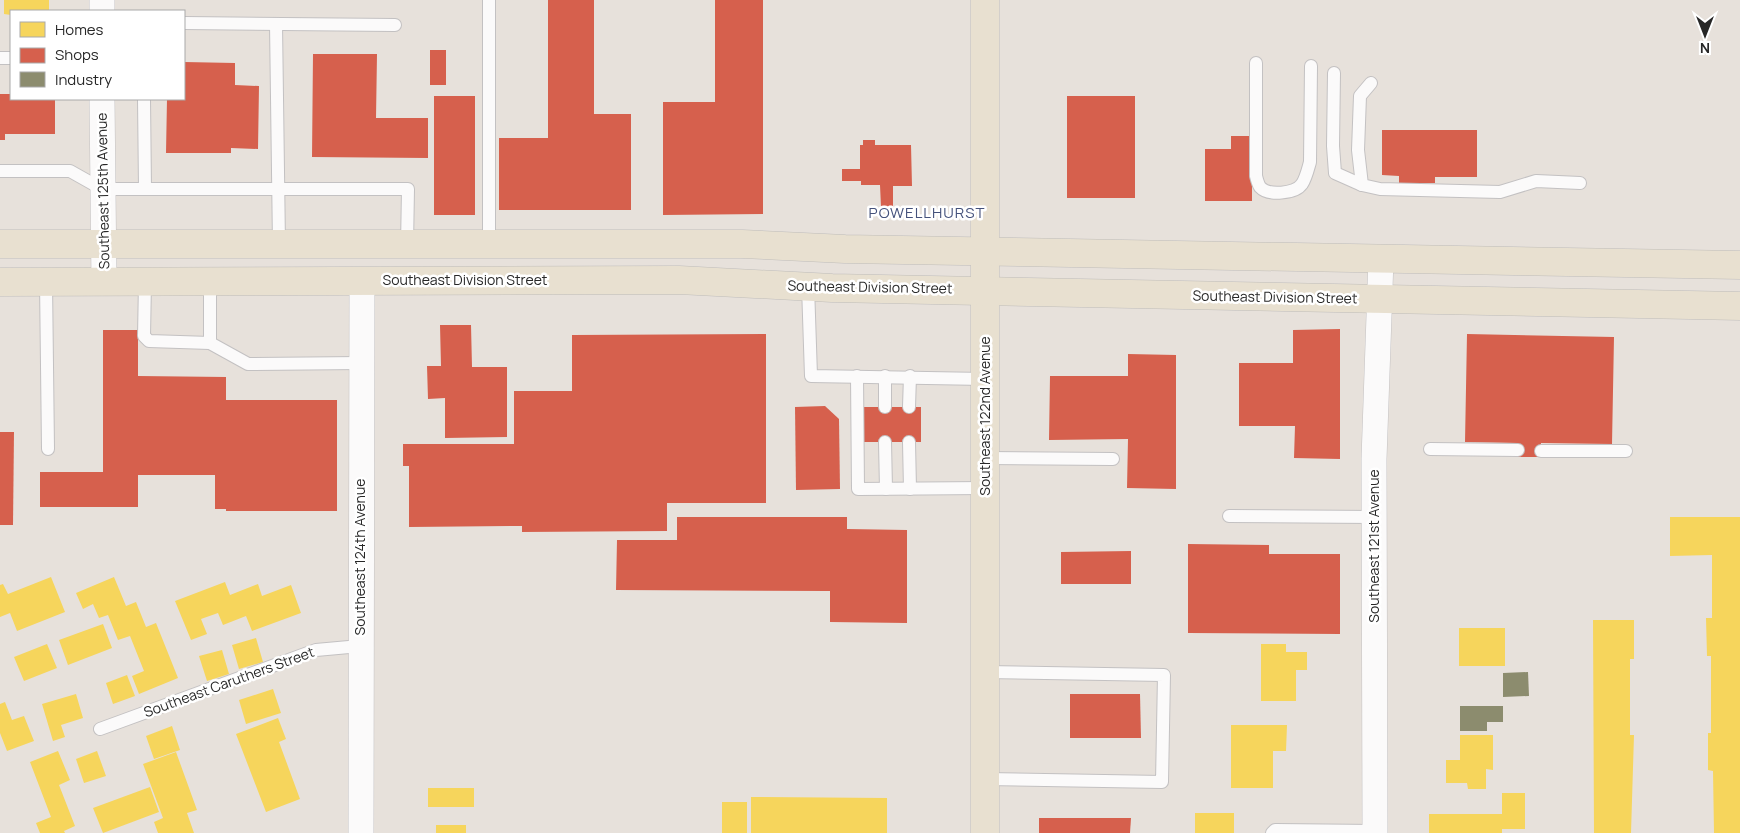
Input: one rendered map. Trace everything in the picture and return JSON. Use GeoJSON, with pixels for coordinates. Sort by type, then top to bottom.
{"type":"FeatureCollection","features":[{"type":"Feature","properties":{"kind":"main road","name":"Southeast 122nd Avenue"},"geometry":{"type":"LineString","coordinates":[[985,0],[985,833]]}},
{"type":"Feature","properties":{"kind":"main road"},"geometry":{"type":"LineString","coordinates":[[0,244],[103,246],[742,244],[845,249],[1740,265]]}},
{"type":"Feature","properties":{"kind":"main road"},"geometry":{"type":"LineString","coordinates":[[362,281],[370,268],[384,255],[407,245]]}},
{"type":"Feature","properties":{"kind":"main road","name":"Southeast Division Street"},"geometry":{"type":"LineString","coordinates":[[0,282],[679,280],[808,286],[1380,300],[1740,306]]}},
{"type":"Feature","properties":{"kind":"street","name":"Southeast 125th Avenue"},"geometry":{"type":"LineString","coordinates":[[102,100],[104,282]]}},
{"type":"Feature","properties":{"kind":"street","name":"Southeast 121st Avenue"},"geometry":{"type":"LineString","coordinates":[[1375,832],[1374,459],[1380,259]]}},
{"type":"Feature","properties":{"kind":"street","name":"Southeast 124th Avenue"},"geometry":{"type":"LineString","coordinates":[[361,833],[362,281]]}},
{"type":"Feature","properties":{"kind":"lane"},"geometry":{"type":"LineString","coordinates":[[489,0],[489,245]]}},
{"type":"Feature","properties":{"kind":"lane"},"geometry":{"type":"LineString","coordinates":[[185,23],[395,25]]}},
{"type":"Feature","properties":{"kind":"lane"},"geometry":{"type":"LineString","coordinates":[[276,24],[279,245]]}},
{"type":"Feature","properties":{"kind":"lane"},"geometry":{"type":"LineString","coordinates":[[1256,63],[1256,176],[1259,186],[1264,190],[1275,192],[1289,192],[1301,186],[1307,173],[1310,152],[1311,66]]}},
{"type":"Feature","properties":{"kind":"lane"},"geometry":{"type":"LineString","coordinates":[[1334,73],[1333,146],[1335,173],[1362,185],[1380,189],[1500,192],[1536,181],[1580,183]]}},
{"type":"Feature","properties":{"kind":"lane"},"geometry":{"type":"LineString","coordinates":[[1362,185],[1358,150],[1360,96],[1370,83]]}},
{"type":"Feature","properties":{"kind":"lane"},"geometry":{"type":"LineString","coordinates":[[144,100],[145,189]]}},
{"type":"Feature","properties":{"kind":"lane"},"geometry":{"type":"LineString","coordinates":[[0,171],[70,171],[102,189],[408,189],[407,245]]}},
{"type":"Feature","properties":{"kind":"lane"},"geometry":{"type":"LineString","coordinates":[[46,282],[48,449]]}},
{"type":"Feature","properties":{"kind":"lane"},"geometry":{"type":"LineString","coordinates":[[145,282],[146,339],[149,342],[210,343],[248,364],[361,363]]}},
{"type":"Feature","properties":{"kind":"lane"},"geometry":{"type":"LineString","coordinates":[[210,282],[210,343]]}},
{"type":"Feature","properties":{"kind":"lane"},"geometry":{"type":"LineString","coordinates":[[808,286],[811,376],[910,376],[985,379]]}},
{"type":"Feature","properties":{"kind":"lane"},"geometry":{"type":"LineString","coordinates":[[856,376],[858,489],[985,488]]}},
{"type":"Feature","properties":{"kind":"lane"},"geometry":{"type":"LineString","coordinates":[[885,376],[885,407]]}},
{"type":"Feature","properties":{"kind":"lane"},"geometry":{"type":"LineString","coordinates":[[909,408],[910,376]]}},
{"type":"Feature","properties":{"kind":"lane"},"geometry":{"type":"LineString","coordinates":[[885,442],[886,490]]}},
{"type":"Feature","properties":{"kind":"lane"},"geometry":{"type":"LineString","coordinates":[[909,442],[910,489]]}},
{"type":"Feature","properties":{"kind":"lane"},"geometry":{"type":"LineString","coordinates":[[1430,449],[1518,450]]}},
{"type":"Feature","properties":{"kind":"lane"},"geometry":{"type":"LineString","coordinates":[[1541,451],[1626,452]]}},
{"type":"Feature","properties":{"kind":"lane"},"geometry":{"type":"LineString","coordinates":[[984,458],[1113,459]]}},
{"type":"Feature","properties":{"kind":"lane"},"geometry":{"type":"LineString","coordinates":[[1228,516],[1374,517]]}},
{"type":"Feature","properties":{"kind":"lane","name":"Southeast Caruthers Street"},"geometry":{"type":"LineString","coordinates":[[100,729],[316,650],[360,646]]}},
{"type":"Feature","properties":{"kind":"lane"},"geometry":{"type":"LineString","coordinates":[[985,672],[1164,675],[1162,782],[985,779]]}},
{"type":"Feature","properties":{"kind":"lane"},"geometry":{"type":"LineString","coordinates":[[1272,833],[1275,830],[1375,832]]}},
{"type":"Feature","properties":{"kind":"building: Homes"},"geometry":{"type":"Polygon","coordinates":[[[4,0],[49,0],[49,10],[10,10],[10,15],[4,14],[4,0]]]}},
{"type":"Feature","properties":{"kind":"building: Homes"},"geometry":{"type":"Polygon","coordinates":[[[1670,517],[1740,517],[1740,833],[1714,833],[1713,771],[1708,770],[1708,733],[1711,733],[1711,656],[1707,656],[1706,618],[1712,618],[1712,555],[1670,556],[1670,517]]]}},
{"type":"Feature","properties":{"kind":"building: Homes"},"geometry":{"type":"Polygon","coordinates":[[[51,577],[65,612],[17,631],[10,613],[0,617],[0,585],[3,584],[8,594],[51,577]]]}},
{"type":"Feature","properties":{"kind":"building: Homes"},"geometry":{"type":"Polygon","coordinates":[[[114,577],[126,606],[136,602],[146,627],[156,623],[178,678],[139,694],[132,676],[144,671],[130,636],[118,640],[108,615],[99,618],[93,604],[83,609],[76,593],[114,577]]]}},
{"type":"Feature","properties":{"kind":"building: Homes"},"geometry":{"type":"Polygon","coordinates":[[[225,582],[230,595],[258,584],[262,596],[291,585],[301,613],[252,631],[246,616],[223,625],[218,613],[201,619],[207,634],[191,640],[175,601],[225,582]]]}},
{"type":"Feature","properties":{"kind":"building: Homes"},"geometry":{"type":"Polygon","coordinates":[[[1593,620],[1634,620],[1634,659],[1630,659],[1630,735],[1634,735],[1631,833],[1594,833],[1593,620]]]}},
{"type":"Feature","properties":{"kind":"building: Homes"},"geometry":{"type":"Polygon","coordinates":[[[103,624],[112,648],[68,665],[59,640],[103,624]]]}},
{"type":"Feature","properties":{"kind":"building: Homes"},"geometry":{"type":"Polygon","coordinates":[[[1459,628],[1505,628],[1505,666],[1459,666],[1459,628]]]}},
{"type":"Feature","properties":{"kind":"building: Homes"},"geometry":{"type":"Polygon","coordinates":[[[256,638],[263,662],[239,669],[232,645],[256,638]]]}},
{"type":"Feature","properties":{"kind":"building: Homes"},"geometry":{"type":"Polygon","coordinates":[[[47,644],[57,668],[24,681],[14,657],[47,644]]]}},
{"type":"Feature","properties":{"kind":"building: Homes"},"geometry":{"type":"Polygon","coordinates":[[[1261,644],[1286,644],[1286,652],[1307,652],[1307,670],[1296,670],[1296,701],[1261,701],[1261,644]]]}},
{"type":"Feature","properties":{"kind":"building: Homes"},"geometry":{"type":"Polygon","coordinates":[[[222,650],[229,674],[207,681],[199,656],[222,650]]]}},
{"type":"Feature","properties":{"kind":"building: Homes"},"geometry":{"type":"Polygon","coordinates":[[[127,675],[135,696],[113,704],[106,683],[127,675]]]}},
{"type":"Feature","properties":{"kind":"building: Homes"},"geometry":{"type":"Polygon","coordinates":[[[273,689],[281,713],[246,724],[239,700],[273,689]]]}},
{"type":"Feature","properties":{"kind":"building: Homes"},"geometry":{"type":"Polygon","coordinates":[[[76,694],[83,718],[61,725],[65,737],[53,741],[42,704],[76,694]]]}},
{"type":"Feature","properties":{"kind":"building: Homes"},"geometry":{"type":"Polygon","coordinates":[[[5,702],[12,720],[24,716],[34,741],[7,751],[0,733],[0,704],[5,702]]]}},
{"type":"Feature","properties":{"kind":"building: Homes"},"geometry":{"type":"Polygon","coordinates":[[[278,718],[286,739],[279,742],[300,799],[266,812],[236,734],[278,718]]]}},
{"type":"Feature","properties":{"kind":"building: Homes"},"geometry":{"type":"Polygon","coordinates":[[[1231,725],[1287,725],[1286,751],[1273,751],[1273,788],[1231,788],[1231,725]]]}},
{"type":"Feature","properties":{"kind":"building: Homes"},"geometry":{"type":"Polygon","coordinates":[[[172,726],[180,750],[154,759],[146,736],[172,726]]]}},
{"type":"Feature","properties":{"kind":"building: Homes"},"geometry":{"type":"Polygon","coordinates":[[[1460,735],[1493,735],[1493,770],[1486,769],[1486,789],[1468,789],[1467,783],[1446,783],[1446,760],[1460,760],[1460,735]]]}},
{"type":"Feature","properties":{"kind":"building: Homes"},"geometry":{"type":"Polygon","coordinates":[[[58,751],[70,780],[59,785],[75,826],[64,831],[65,833],[40,833],[36,823],[51,817],[30,762],[58,751]]]}},
{"type":"Feature","properties":{"kind":"building: Homes"},"geometry":{"type":"Polygon","coordinates":[[[97,751],[106,776],[84,783],[76,759],[97,751]]]}},
{"type":"Feature","properties":{"kind":"building: Homes"},"geometry":{"type":"Polygon","coordinates":[[[176,752],[197,810],[187,813],[194,833],[158,833],[154,822],[163,818],[143,764],[176,752]]]}},
{"type":"Feature","properties":{"kind":"building: Homes"},"geometry":{"type":"Polygon","coordinates":[[[150,787],[159,812],[103,833],[93,808],[150,787]]]}},
{"type":"Feature","properties":{"kind":"building: Homes"},"geometry":{"type":"Polygon","coordinates":[[[428,788],[474,788],[474,807],[428,807],[428,788]]]}},
{"type":"Feature","properties":{"kind":"building: Homes"},"geometry":{"type":"Polygon","coordinates":[[[1502,793],[1525,793],[1525,829],[1502,829],[1502,833],[1429,833],[1429,814],[1502,814],[1502,793]]]}},
{"type":"Feature","properties":{"kind":"building: Homes"},"geometry":{"type":"Polygon","coordinates":[[[751,797],[887,798],[887,833],[751,833],[751,797]]]}},
{"type":"Feature","properties":{"kind":"building: Homes"},"geometry":{"type":"Polygon","coordinates":[[[722,802],[747,802],[747,833],[722,833],[722,802]]]}},
{"type":"Feature","properties":{"kind":"building: Homes"},"geometry":{"type":"Polygon","coordinates":[[[1195,813],[1234,813],[1234,833],[1195,833],[1195,813]]]}},
{"type":"Feature","properties":{"kind":"building: Homes"},"geometry":{"type":"Polygon","coordinates":[[[436,825],[466,825],[466,833],[436,833],[436,825]]]}},
{"type":"Feature","properties":{"kind":"building: Shops"},"geometry":{"type":"Polygon","coordinates":[[[548,0],[594,0],[594,114],[631,114],[631,210],[499,210],[499,138],[548,138],[548,0]]]}},
{"type":"Feature","properties":{"kind":"building: Shops"},"geometry":{"type":"Polygon","coordinates":[[[715,0],[763,0],[763,214],[663,215],[663,102],[715,102],[715,0]]]}},
{"type":"Feature","properties":{"kind":"building: Shops"},"geometry":{"type":"Polygon","coordinates":[[[430,50],[446,50],[446,85],[430,85],[430,50]]]}},
{"type":"Feature","properties":{"kind":"building: Shops"},"geometry":{"type":"Polygon","coordinates":[[[313,54],[377,54],[376,118],[428,118],[428,158],[312,157],[313,54]]]}},
{"type":"Feature","properties":{"kind":"building: Shops"},"geometry":{"type":"Polygon","coordinates":[[[185,62],[235,63],[235,85],[259,86],[258,149],[231,148],[231,153],[166,153],[167,100],[185,100],[185,62]]]}},
{"type":"Feature","properties":{"kind":"building: Shops"},"geometry":{"type":"Polygon","coordinates":[[[0,94],[10,94],[10,100],[55,100],[55,134],[5,134],[5,140],[0,140],[0,94]]]}},
{"type":"Feature","properties":{"kind":"building: Shops"},"geometry":{"type":"Polygon","coordinates":[[[434,96],[475,96],[475,215],[434,215],[434,96]]]}},
{"type":"Feature","properties":{"kind":"building: Shops"},"geometry":{"type":"Polygon","coordinates":[[[1067,96],[1135,96],[1135,198],[1067,198],[1067,96]]]}},
{"type":"Feature","properties":{"kind":"building: Shops"},"geometry":{"type":"Polygon","coordinates":[[[1382,130],[1477,130],[1477,177],[1435,177],[1435,183],[1399,183],[1399,176],[1382,175],[1382,130]]]}},
{"type":"Feature","properties":{"kind":"building: Shops"},"geometry":{"type":"Polygon","coordinates":[[[1231,136],[1252,136],[1252,201],[1205,201],[1205,149],[1231,149],[1231,136]]]}},
{"type":"Feature","properties":{"kind":"building: Shops"},"geometry":{"type":"Polygon","coordinates":[[[863,140],[875,140],[875,145],[911,145],[912,186],[893,186],[893,207],[881,207],[880,185],[861,185],[861,181],[842,181],[842,169],[860,169],[860,145],[863,145],[863,140]]]}},
{"type":"Feature","properties":{"kind":"building: Shops"},"geometry":{"type":"Polygon","coordinates":[[[440,325],[471,325],[472,367],[507,367],[507,437],[445,438],[445,398],[428,399],[427,366],[441,366],[440,325]]]}},
{"type":"Feature","properties":{"kind":"building: Shops"},"geometry":{"type":"Polygon","coordinates":[[[1340,329],[1340,459],[1294,458],[1295,426],[1239,426],[1239,363],[1293,363],[1293,330],[1340,329]]]}},
{"type":"Feature","properties":{"kind":"building: Shops"},"geometry":{"type":"Polygon","coordinates":[[[103,330],[138,330],[138,376],[226,377],[226,400],[337,400],[337,511],[226,511],[226,509],[215,509],[215,475],[138,475],[138,507],[40,507],[40,472],[103,472],[103,330]]]}},
{"type":"Feature","properties":{"kind":"building: Shops"},"geometry":{"type":"Polygon","coordinates":[[[766,334],[766,503],[667,503],[667,531],[522,532],[522,526],[409,527],[409,466],[403,466],[403,444],[514,444],[514,391],[572,391],[572,335],[766,334]]]}},
{"type":"Feature","properties":{"kind":"building: Shops"},"geometry":{"type":"Polygon","coordinates":[[[1467,334],[1614,337],[1612,444],[1541,443],[1540,457],[1518,457],[1518,443],[1465,442],[1467,334]]]}},
{"type":"Feature","properties":{"kind":"building: Shops"},"geometry":{"type":"Polygon","coordinates":[[[1128,354],[1176,355],[1176,489],[1127,488],[1128,439],[1049,440],[1050,376],[1128,376],[1128,354]]]}},
{"type":"Feature","properties":{"kind":"building: Shops"},"geometry":{"type":"Polygon","coordinates":[[[825,406],[839,419],[840,489],[796,490],[795,407],[825,406]]]}},
{"type":"Feature","properties":{"kind":"building: Shops"},"geometry":{"type":"Polygon","coordinates":[[[863,407],[921,407],[921,442],[862,442],[863,407]]]}},
{"type":"Feature","properties":{"kind":"building: Shops"},"geometry":{"type":"Polygon","coordinates":[[[0,432],[14,432],[13,525],[0,525],[0,432]]]}},
{"type":"Feature","properties":{"kind":"building: Shops"},"geometry":{"type":"Polygon","coordinates":[[[677,517],[847,517],[847,529],[907,530],[907,623],[830,622],[830,591],[616,590],[617,540],[677,540],[677,517]]]}},
{"type":"Feature","properties":{"kind":"building: Shops"},"geometry":{"type":"Polygon","coordinates":[[[1188,544],[1269,545],[1269,554],[1340,554],[1340,634],[1188,633],[1188,544]]]}},
{"type":"Feature","properties":{"kind":"building: Shops"},"geometry":{"type":"Polygon","coordinates":[[[1131,551],[1131,584],[1061,584],[1061,552],[1131,551]]]}},
{"type":"Feature","properties":{"kind":"building: Shops"},"geometry":{"type":"Polygon","coordinates":[[[1070,694],[1140,694],[1141,738],[1070,738],[1070,694]]]}},
{"type":"Feature","properties":{"kind":"building: Shops"},"geometry":{"type":"Polygon","coordinates":[[[1039,818],[1131,818],[1130,833],[1039,833],[1039,818]]]}},
{"type":"Feature","properties":{"kind":"building: Industry"},"geometry":{"type":"Polygon","coordinates":[[[1528,672],[1529,696],[1503,697],[1503,673],[1528,672]]]}},
{"type":"Feature","properties":{"kind":"building: Industry"},"geometry":{"type":"Polygon","coordinates":[[[1460,706],[1503,706],[1503,722],[1487,722],[1487,731],[1460,731],[1460,706]]]}},
{"type":"Feature","properties":{"kind":"district","name":"POWELLHURST"},"geometry":{"type":"Point","coordinates":[927,213]}}]}
